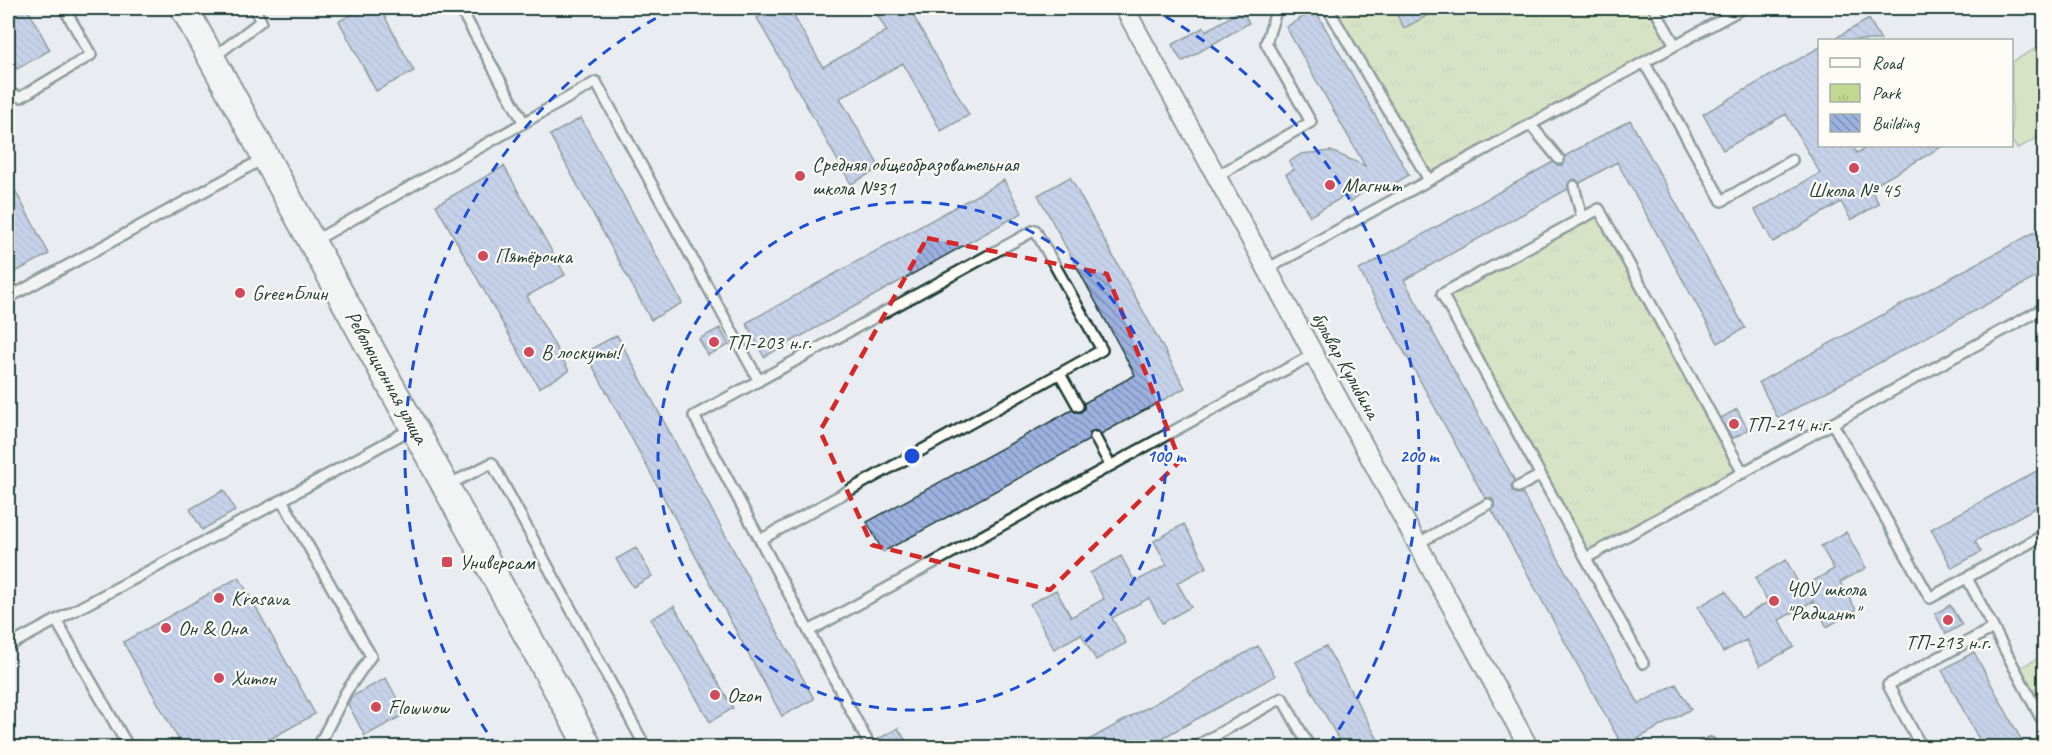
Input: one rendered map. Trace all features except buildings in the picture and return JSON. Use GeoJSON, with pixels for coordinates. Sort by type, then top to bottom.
{"type":"FeatureCollection","features":[{"type":"Feature","properties":{"kind":"main road","name":"Революционная улица"},"geometry":{"type":"LineString","coordinates":[[184,8],[590,747]]}},
{"type":"Feature","properties":{"kind":"street","name":"бульвар Кулибина"},"geometry":{"type":"LineString","coordinates":[[1132,8],[1126,11],[1529,747]]}},
{"type":"Feature","properties":{"kind":"lane"},"geometry":{"type":"LineString","coordinates":[[8,94],[21,97],[91,56],[64,8]]}},
{"type":"Feature","properties":{"kind":"lane"},"geometry":{"type":"LineString","coordinates":[[212,59],[261,21],[254,8]]}},
{"type":"Feature","properties":{"kind":"lane"},"geometry":{"type":"LineString","coordinates":[[460,8],[524,123]]}},
{"type":"Feature","properties":{"kind":"lane"},"geometry":{"type":"LineString","coordinates":[[1217,176],[1311,122],[1266,44],[1277,8]]}},
{"type":"Feature","properties":{"kind":"lane"},"geometry":{"type":"LineString","coordinates":[[1326,8],[1429,180]]}},
{"type":"Feature","properties":{"kind":"lane"},"geometry":{"type":"LineString","coordinates":[[1654,8],[1675,45]]}},
{"type":"Feature","properties":{"kind":"lane"},"geometry":{"type":"LineString","coordinates":[[1267,269],[1743,8]]}},
{"type":"Feature","properties":{"kind":"lane"},"geometry":{"type":"LineString","coordinates":[[1644,62],[1722,201],[1792,160]]}},
{"type":"Feature","properties":{"kind":"lane"},"geometry":{"type":"LineString","coordinates":[[312,242],[596,82],[759,381]]}},
{"type":"Feature","properties":{"kind":"lane"},"geometry":{"type":"LineString","coordinates":[[1530,124],[1559,159]]}},
{"type":"Feature","properties":{"kind":"lane"},"geometry":{"type":"LineString","coordinates":[[8,298],[265,157]]}},
{"type":"Feature","properties":{"kind":"lane"},"geometry":{"type":"LineString","coordinates":[[1574,186],[1582,218]]}},
{"type":"Feature","properties":{"kind":"lane"},"geometry":{"type":"LineString","coordinates":[[1643,663],[1443,294],[1599,209],[1743,473]]}},
{"type":"Feature","properties":{"kind":"lane"},"geometry":{"type":"LineString","coordinates":[[760,540],[1102,350],[1035,230],[694,416],[760,540],[872,747]]}},
{"type":"Feature","properties":{"kind":"lane"},"geometry":{"type":"LineString","coordinates":[[1586,558],[2044,309]]}},
{"type":"Feature","properties":{"kind":"lane"},"geometry":{"type":"LineString","coordinates":[[809,631],[1314,354]]}},
{"type":"Feature","properties":{"kind":"lane"},"geometry":{"type":"LineString","coordinates":[[1060,374],[1078,406]]}},
{"type":"Feature","properties":{"kind":"lane"},"geometry":{"type":"LineString","coordinates":[[1833,423],[1930,598],[2044,535]]}},
{"type":"Feature","properties":{"kind":"lane"},"geometry":{"type":"LineString","coordinates":[[8,646],[415,427]]}},
{"type":"Feature","properties":{"kind":"lane"},"geometry":{"type":"LineString","coordinates":[[1095,437],[1110,465]]}},
{"type":"Feature","properties":{"kind":"lane"},"geometry":{"type":"LineString","coordinates":[[447,486],[492,463],[646,747]]}},
{"type":"Feature","properties":{"kind":"lane"},"geometry":{"type":"LineString","coordinates":[[1518,487],[1541,475]]}},
{"type":"Feature","properties":{"kind":"lane"},"geometry":{"type":"LineString","coordinates":[[282,500],[371,656],[346,692],[319,745],[315,747]]}},
{"type":"Feature","properties":{"kind":"lane"},"geometry":{"type":"LineString","coordinates":[[1418,544],[1488,504]]}},
{"type":"Feature","properties":{"kind":"lane"},"geometry":{"type":"LineString","coordinates":[[1966,578],[2044,724]]}},
{"type":"Feature","properties":{"kind":"lane"},"geometry":{"type":"LineString","coordinates":[[56,620],[129,747]]}},
{"type":"Feature","properties":{"kind":"lane"},"geometry":{"type":"LineString","coordinates":[[1922,747],[1888,685],[1993,628]]}},
{"type":"Feature","properties":{"kind":"lane"},"geometry":{"type":"LineString","coordinates":[[1193,747],[1282,698],[1310,747]]}},
{"type":"Feature","properties":{"kind":"lane"},"geometry":{"type":"LineString","coordinates":[[1701,747],[1710,743],[1712,747]]}},
{"type":"Feature","properties":{"kind":"highlighted area"},"geometry":{"type":"Polygon","coordinates":[[[927,238],[1107,274],[1180,461],[1050,590],[872,545],[820,431],[927,238]]]}},
{"type":"Feature","properties":{"kind":"green space"},"geometry":{"type":"Polygon","coordinates":[[[1330,8],[1650,8],[1670,45],[1429,176],[1330,8]]]}},
{"type":"Feature","properties":{"kind":"green space"},"geometry":{"type":"Polygon","coordinates":[[[2044,44],[2044,134],[2017,149],[2013,142],[2013,61],[2044,44]]]}},
{"type":"Feature","properties":{"kind":"green space"},"geometry":{"type":"Polygon","coordinates":[[[1599,215],[1738,470],[1588,552],[1449,296],[1599,215]]]}},
{"type":"Feature","properties":{"kind":"green space"},"geometry":{"type":"Polygon","coordinates":[[[2044,655],[2044,703],[2036,708],[2016,670],[2044,655]]]}},
{"type":"Feature","properties":{"kind":"place","name":"Школа № 45"},"geometry":{"type":"Point","coordinates":[1854,168]}},
{"type":"Feature","properties":{"kind":"place","name":"Средняя общеобразовательная школа №31"},"geometry":{"type":"Point","coordinates":[800,176]}},
{"type":"Feature","properties":{"kind":"place","name":"Магнит"},"geometry":{"type":"Point","coordinates":[1330,185]}},
{"type":"Feature","properties":{"kind":"place","name":"Пятёрочка"},"geometry":{"type":"Point","coordinates":[483,256]}},
{"type":"Feature","properties":{"kind":"place","name":"GreenБлин"},"geometry":{"type":"Point","coordinates":[240,293]}},
{"type":"Feature","properties":{"kind":"place","name":"ТП-203 н.г."},"geometry":{"type":"Point","coordinates":[714,342]}},
{"type":"Feature","properties":{"kind":"place","name":"В лоскуты!"},"geometry":{"type":"Point","coordinates":[529,352]}},
{"type":"Feature","properties":{"kind":"place","name":"ТП-214 н.г."},"geometry":{"type":"Point","coordinates":[1734,424]}},
{"type":"Feature","properties":{"kind":"place","name":"Универсам"},"geometry":{"type":"Point","coordinates":[447,562]}},
{"type":"Feature","properties":{"kind":"place","name":"Krasava"},"geometry":{"type":"Point","coordinates":[219,598]}},
{"type":"Feature","properties":{"kind":"place","name":"ЧОУ школа \"Радиант\""},"geometry":{"type":"Point","coordinates":[1774,601]}},
{"type":"Feature","properties":{"kind":"place","name":"ТП-213 н.г."},"geometry":{"type":"Point","coordinates":[1948,620]}},
{"type":"Feature","properties":{"kind":"place","name":"Он & Она"},"geometry":{"type":"Point","coordinates":[166,628]}},
{"type":"Feature","properties":{"kind":"place","name":"Хитон"},"geometry":{"type":"Point","coordinates":[219,678]}},
{"type":"Feature","properties":{"kind":"place","name":"Ozon"},"geometry":{"type":"Point","coordinates":[715,695]}},
{"type":"Feature","properties":{"kind":"place","name":"Flowwow"},"geometry":{"type":"Point","coordinates":[376,707]}}]}
